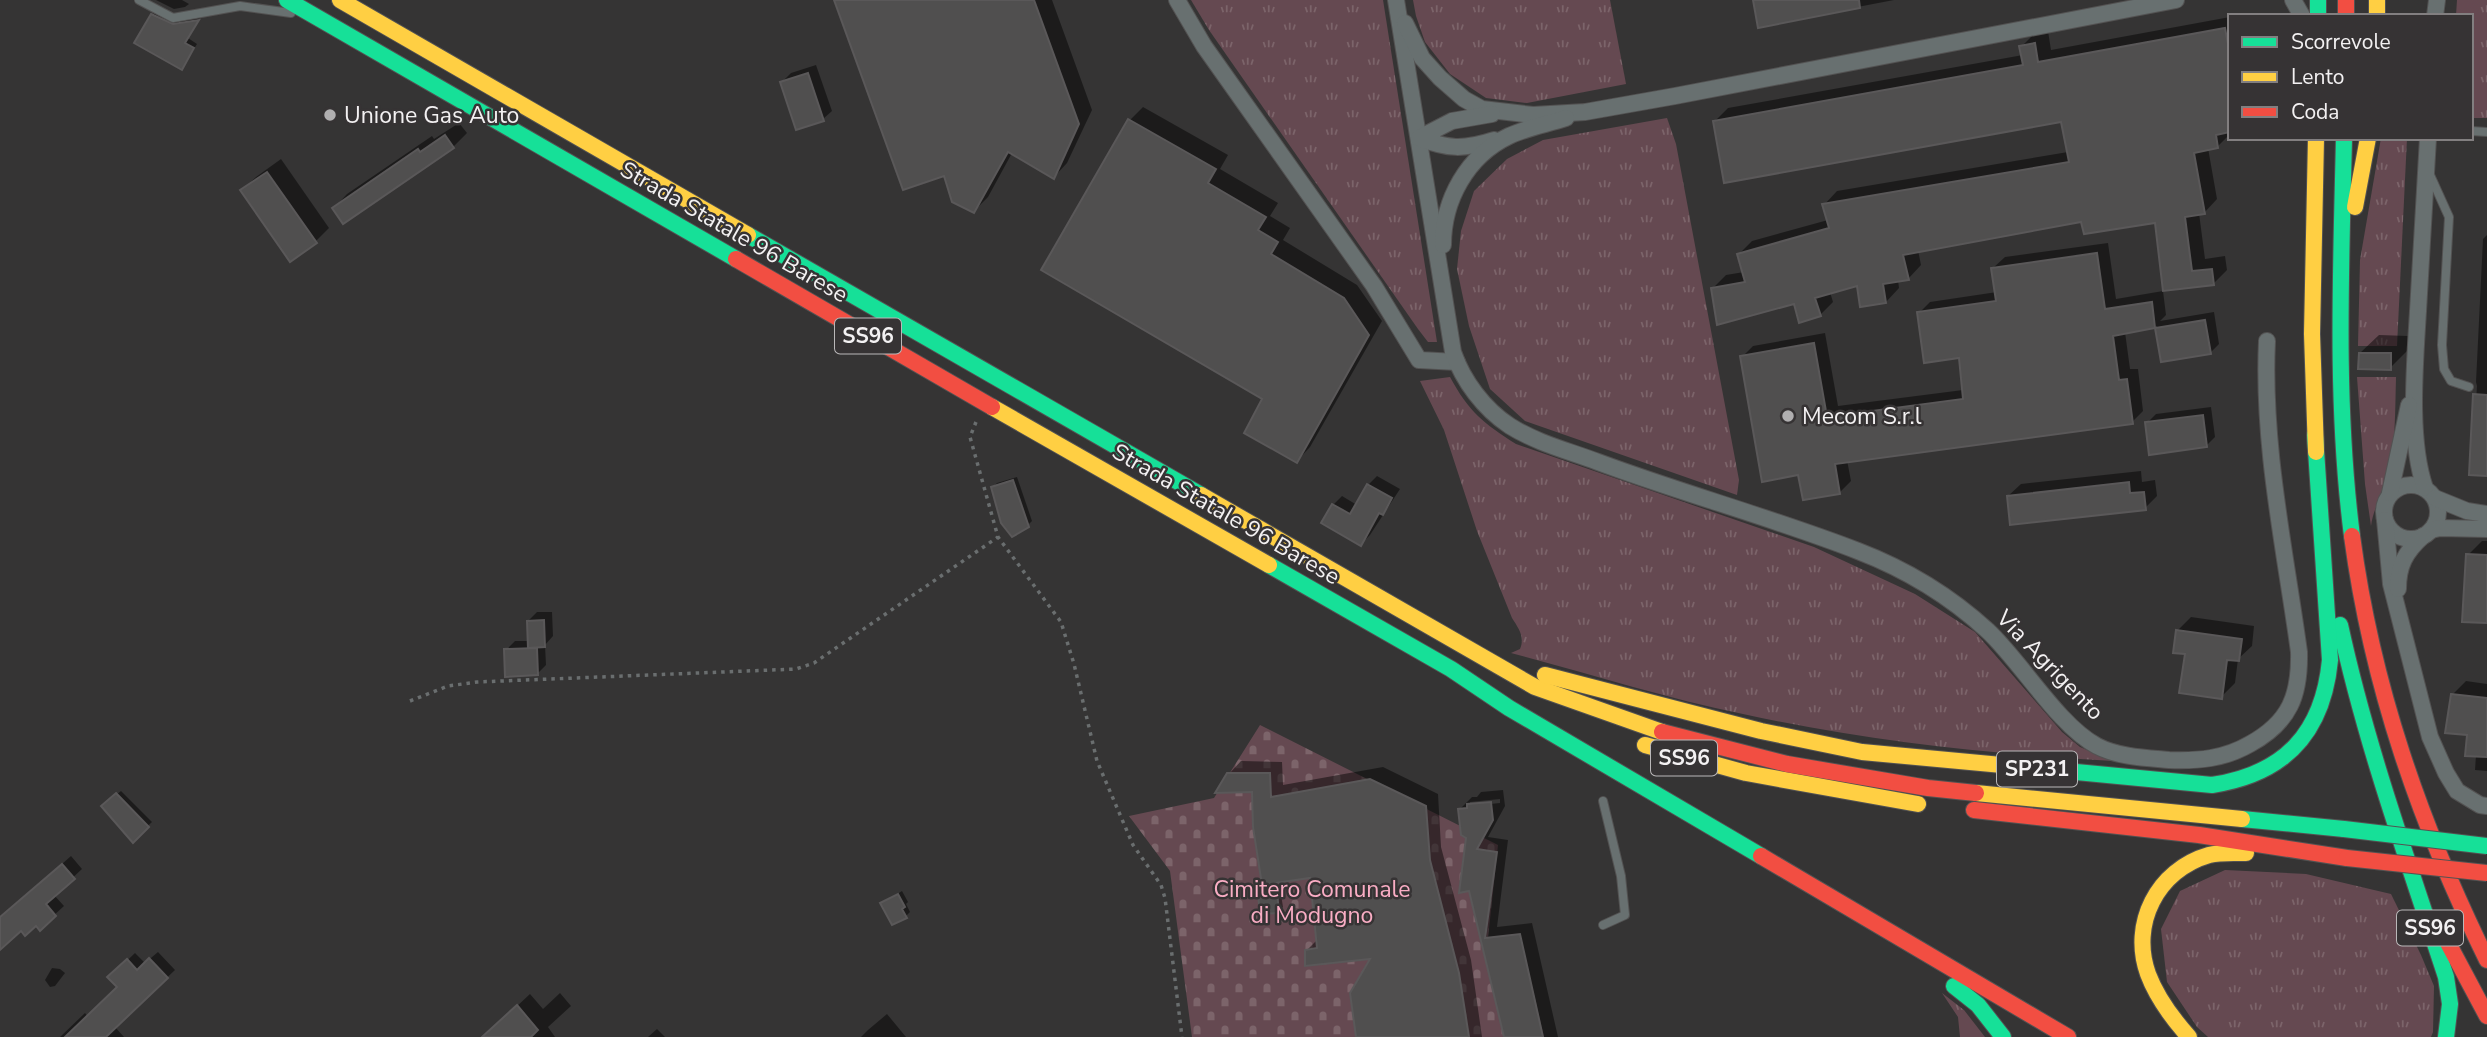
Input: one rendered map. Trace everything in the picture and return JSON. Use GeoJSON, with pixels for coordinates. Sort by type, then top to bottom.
{"type":"FeatureCollection","features":[{"type":"Feature","properties":{"kind":"main road","name":"Strada Statale 96 Barese"},"geometry":{"type":"LineString","coordinates":[[287,0],[1451,669]]}},
{"type":"Feature","properties":{"kind":"main road","name":"Strada Statale 96 Barese"},"geometry":{"type":"LineString","coordinates":[[340,0],[1462,644]]}},
{"type":"Feature","properties":{"kind":"main road","name":"SP231"},"geometry":{"type":"LineString","coordinates":[[1462,644],[1524,668],[1607,692],[1761,731],[1862,752],[2212,785],[2236,782],[2266,771],[2291,753],[2316,720],[2328,685],[2329,646],[2315,435],[2312,302],[2316,140]]}},
{"type":"Feature","properties":{"kind":"main road"},"geometry":{"type":"LineString","coordinates":[[2341,281],[2344,140]]}},
{"type":"Feature","properties":{"kind":"main road"},"geometry":{"type":"LineString","coordinates":[[2341,281],[2368,140]]}},
{"type":"Feature","properties":{"kind":"main road","name":"SS96"},"geometry":{"type":"LineString","coordinates":[[2341,281],[2339,332],[2342,431],[2354,547],[2364,605],[2384,693],[2426,823],[2487,960]]}},
{"type":"Feature","properties":{"kind":"main road","name":"SP231"},"geometry":{"type":"LineString","coordinates":[[2315,435],[2323,516],[2342,632],[2373,752],[2396,820]]}},
{"type":"Feature","properties":{"kind":"main road","name":"SS96"},"geometry":{"type":"LineString","coordinates":[[1462,644],[1535,687],[1578,704],[1673,736],[1787,764],[1928,788],[2344,829],[2487,846]]}},
{"type":"Feature","properties":{"kind":"main road","name":"SS96"},"geometry":{"type":"LineString","coordinates":[[1451,669],[1537,705]]}},
{"type":"Feature","properties":{"kind":"main road","name":"SS96"},"geometry":{"type":"LineString","coordinates":[[1451,669],[1508,708],[2068,1037]]}},
{"type":"Feature","properties":{"kind":"main road","name":"SS96"},"geometry":{"type":"LineString","coordinates":[[1626,738],[1676,756],[1751,775],[1838,792],[1928,805]]}},
{"type":"Feature","properties":{"kind":"main road"},"geometry":{"type":"LineString","coordinates":[[1955,808],[2199,835],[2347,858],[2487,873]]}},
{"type":"Feature","properties":{"kind":"main road","name":"SS96"},"geometry":{"type":"LineString","coordinates":[[2396,820],[2438,922],[2487,1016]]}},
{"type":"Feature","properties":{"kind":"main road","name":"SS96"},"geometry":{"type":"LineString","coordinates":[[2396,820],[2449,991],[2450,1018],[2446,1037]]}},
{"type":"Feature","properties":{"kind":"main road"},"geometry":{"type":"LineString","coordinates":[[2189,1037],[2155,989],[2143,957],[2144,920],[2157,890],[2178,869],[2196,859],[2214,854],[2318,854]]}},
{"type":"Feature","properties":{"kind":"main road"},"geometry":{"type":"LineString","coordinates":[[1818,891],[1961,991],[1978,1005],[2003,1037]]}},
{"type":"Feature","properties":{"kind":"main road","name":"SS96"},"geometry":{"type":"LineString","coordinates":[[2469,924],[2487,950]]}},
{"type":"Feature","properties":{"kind":"street"},"geometry":{"type":"LineString","coordinates":[[1177,0],[1204,46],[1374,286],[1419,360],[1457,362],[1453,352],[1396,1]]}},
{"type":"Feature","properties":{"kind":"street"},"geometry":{"type":"LineString","coordinates":[[1419,138],[1453,148],[1473,147],[1585,112],[2176,0]]}},
{"type":"Feature","properties":{"kind":"street"},"geometry":{"type":"LineString","coordinates":[[1396,1],[1422,58],[1464,99],[1482,109],[1505,113],[1533,115],[1585,112]]}},
{"type":"Feature","properties":{"kind":"street"},"geometry":{"type":"LineString","coordinates":[[1419,138],[1452,121],[1471,116],[1505,113]]}},
{"type":"Feature","properties":{"kind":"street"},"geometry":{"type":"LineString","coordinates":[[1443,284],[1443,229],[1449,201],[1463,176],[1483,154],[1509,136]]}},
{"type":"Feature","properties":{"kind":"street"},"geometry":{"type":"LineString","coordinates":[[2398,602],[2399,568],[2404,556],[2427,533],[2438,515],[2421,477],[2414,385],[2428,140]]}},
{"type":"Feature","properties":{"kind":"street","name":"Via Agrigento"},"geometry":{"type":"LineString","coordinates":[[1457,362],[1460,371],[1491,410],[1510,426],[1533,438],[1859,551],[1915,578],[1962,609],[1986,630],[2003,646],[2070,726],[2096,745],[2118,753],[2194,761],[2219,758],[2240,750],[2273,728],[2287,714],[2299,677],[2299,652],[2273,474],[2265,384],[2267,341]]}},
{"type":"Feature","properties":{"kind":"street"},"geometry":{"type":"LineString","coordinates":[[2414,385],[2390,493],[2383,510],[2388,566],[2430,737],[2457,791],[2480,805],[2487,806]]}},
{"type":"Feature","properties":{"kind":"street"},"geometry":{"type":"LineString","coordinates":[[2390,493],[2407,484],[2467,511],[2487,514]]}},
{"type":"Feature","properties":{"kind":"street"},"geometry":{"type":"LineString","coordinates":[[2385,520],[2396,535],[2414,539],[2440,528],[2487,529]]}},
{"type":"Feature","properties":{"kind":"lane"},"geometry":{"type":"LineString","coordinates":[[139,0],[173,18],[240,6],[316,16]]}},
{"type":"Feature","properties":{"kind":"lane"},"geometry":{"type":"LineString","coordinates":[[2426,168],[2449,216],[2442,345],[2444,369],[2451,382],[2469,387]]}},
{"type":"Feature","properties":{"kind":"lane"},"geometry":{"type":"LineString","coordinates":[[1603,801],[1622,876],[1625,915],[1603,925]]}},
{"type":"Feature","properties":{"kind":"path"},"geometry":{"type":"LineString","coordinates":[[985,403],[970,437],[998,537],[1060,622],[1067,637],[1101,771],[1133,845],[1161,885],[1165,898],[1182,1037]]}},
{"type":"Feature","properties":{"kind":"path"},"geometry":{"type":"LineString","coordinates":[[410,701],[448,686],[477,682],[796,669],[814,663],[998,537]]}},
{"type":"Feature","properties":{"kind":"green space"},"geometry":{"type":"Polygon","coordinates":[[[1191,0],[1383,0],[1437,342],[1428,342],[1418,329],[1209,30],[1191,0]]]}},
{"type":"Feature","properties":{"kind":"green space"},"geometry":{"type":"Polygon","coordinates":[[[1413,0],[1610,0],[1626,84],[1527,103],[1486,98],[1450,74],[1425,42],[1413,0]]]}},
{"type":"Feature","properties":{"kind":"green space"},"geometry":{"type":"Polygon","coordinates":[[[2457,0],[2487,0],[2487,118],[2473,118],[2473,14],[2456,14],[2457,0]]]}},
{"type":"Feature","properties":{"kind":"green space"},"geometry":{"type":"Polygon","coordinates":[[[1667,118],[1676,144],[1739,480],[1737,495],[1525,421],[1490,389],[1469,326],[1457,269],[1461,231],[1474,191],[1507,159],[1543,140],[1667,118]]]}},
{"type":"Feature","properties":{"kind":"green space"},"geometry":{"type":"Polygon","coordinates":[[[2381,140],[2407,140],[2397,346],[2358,346],[2360,260],[2381,140]]]}},
{"type":"Feature","properties":{"kind":"green space"},"geometry":{"type":"Polygon","coordinates":[[[1450,377],[1478,416],[1516,444],[1814,547],[1915,594],[1975,632],[2062,732],[2080,747],[2113,761],[1973,750],[1835,732],[1685,701],[1511,653],[1520,649],[1520,633],[1477,531],[1444,430],[1420,381],[1450,377]]]}},
{"type":"Feature","properties":{"kind":"green space"},"geometry":{"type":"Polygon","coordinates":[[[2357,377],[2396,377],[2390,467],[2371,526],[2365,484],[2357,377]]]}},
{"type":"Feature","properties":{"kind":"green space","name":"Cimitero Comunale di Modugno"},"geometry":{"type":"Polygon","coordinates":[[[1260,725],[1498,845],[1488,938],[1520,935],[1544,1037],[1192,1037],[1170,871],[1129,816],[1214,798],[1260,725]]]}},
{"type":"Feature","properties":{"kind":"green space"},"geometry":{"type":"Polygon","coordinates":[[[2225,870],[2306,874],[2391,894],[2434,986],[2431,1037],[2208,1037],[2197,1027],[2167,982],[2161,929],[2180,891],[2225,870]]]}},
{"type":"Feature","properties":{"kind":"green space"},"geometry":{"type":"Polygon","coordinates":[[[1942,993],[1964,1010],[1985,1037],[1960,1037],[1958,1017],[1942,993]]]}},
{"type":"Feature","properties":{"kind":"building"},"geometry":{"type":"Polygon","coordinates":[[[834,0],[1034,0],[1079,124],[1054,179],[1008,152],[974,213],[952,202],[944,176],[903,190],[834,0]]]}},
{"type":"Feature","properties":{"kind":"building"},"geometry":{"type":"Polygon","coordinates":[[[1753,0],[1859,0],[1860,8],[1758,28],[1753,0]]]}},
{"type":"Feature","properties":{"kind":"building"},"geometry":{"type":"Polygon","coordinates":[[[151,14],[173,24],[199,20],[185,43],[194,48],[182,70],[134,43],[151,14]]]}},
{"type":"Feature","properties":{"kind":"building"},"geometry":{"type":"Polygon","coordinates":[[[2225,28],[2228,44],[2228,132],[2216,135],[2218,148],[2194,153],[2205,214],[2185,217],[2192,271],[2212,269],[2214,285],[2163,291],[2155,223],[2084,234],[2081,222],[1903,255],[1909,280],[1883,284],[1886,303],[1860,307],[1857,286],[1815,298],[1821,316],[1799,323],[1794,304],[1717,325],[1711,288],[1745,282],[1737,254],[1829,228],[1822,204],[2069,162],[2061,122],[1724,183],[1713,121],[2023,65],[2019,46],[2035,43],[2038,62],[2225,28]]]}},
{"type":"Feature","properties":{"kind":"building"},"geometry":{"type":"Polygon","coordinates":[[[808,73],[824,121],[796,130],[780,82],[808,73]]]}},
{"type":"Feature","properties":{"kind":"building"},"geometry":{"type":"Polygon","coordinates":[[[1128,119],[1216,169],[1208,183],[1266,217],[1258,230],[1278,242],[1271,254],[1344,298],[1369,335],[1297,463],[1244,433],[1262,399],[1041,270],[1128,119]]]}},
{"type":"Feature","properties":{"kind":"building"},"geometry":{"type":"Polygon","coordinates":[[[445,135],[454,148],[343,224],[332,208],[418,149],[420,152],[445,135]]]}},
{"type":"Feature","properties":{"kind":"building"},"geometry":{"type":"Polygon","coordinates":[[[267,172],[317,243],[290,262],[240,190],[267,172]]]}},
{"type":"Feature","properties":{"kind":"building"},"geometry":{"type":"Polygon","coordinates":[[[2097,253],[2105,309],[2152,302],[2155,328],[2113,336],[2119,380],[2127,379],[2133,424],[1835,464],[1840,494],[1803,500],[1798,475],[1762,482],[1740,356],[1814,343],[1827,417],[1963,399],[1959,358],[1924,363],[1917,312],[1996,301],[1991,268],[2097,253]]]}},
{"type":"Feature","properties":{"kind":"building"},"geometry":{"type":"Polygon","coordinates":[[[2205,320],[2211,354],[2161,362],[2155,328],[2205,320]]]}},
{"type":"Feature","properties":{"kind":"building"},"geometry":{"type":"Polygon","coordinates":[[[2359,353],[2391,353],[2391,370],[2358,369],[2359,353]]]}},
{"type":"Feature","properties":{"kind":"building"},"geometry":{"type":"Polygon","coordinates":[[[2473,394],[2487,395],[2487,476],[2469,475],[2473,394]]]}},
{"type":"Feature","properties":{"kind":"building"},"geometry":{"type":"Polygon","coordinates":[[[2203,415],[2207,447],[2149,455],[2145,422],[2203,415]]]}},
{"type":"Feature","properties":{"kind":"building"},"geometry":{"type":"Polygon","coordinates":[[[1013,480],[1029,527],[1012,537],[1001,523],[991,487],[1013,480]]]}},
{"type":"Feature","properties":{"kind":"building"},"geometry":{"type":"Polygon","coordinates":[[[2129,482],[2130,493],[2144,492],[2146,510],[2010,525],[2007,496],[2129,482]]]}},
{"type":"Feature","properties":{"kind":"building"},"geometry":{"type":"Polygon","coordinates":[[[1367,484],[1392,498],[1383,515],[1379,513],[1361,546],[1321,523],[1332,504],[1350,514],[1367,484]]]}},
{"type":"Feature","properties":{"kind":"building"},"geometry":{"type":"Polygon","coordinates":[[[2466,554],[2487,555],[2487,623],[2462,622],[2466,554]]]}},
{"type":"Feature","properties":{"kind":"building"},"geometry":{"type":"Polygon","coordinates":[[[544,620],[545,647],[528,648],[527,621],[544,620]]]}},
{"type":"Feature","properties":{"kind":"building"},"geometry":{"type":"Polygon","coordinates":[[[2176,630],[2242,639],[2239,661],[2227,660],[2222,699],[2179,693],[2185,654],[2173,653],[2176,630]]]}},
{"type":"Feature","properties":{"kind":"building"},"geometry":{"type":"Polygon","coordinates":[[[537,648],[538,675],[505,677],[504,649],[537,648]]]}},
{"type":"Feature","properties":{"kind":"building"},"geometry":{"type":"Polygon","coordinates":[[[2451,694],[2487,698],[2487,757],[2465,756],[2467,735],[2445,733],[2451,694]]]}},
{"type":"Feature","properties":{"kind":"building"},"geometry":{"type":"Polygon","coordinates":[[[1227,773],[1270,773],[1271,797],[1370,779],[1426,806],[1430,860],[1459,973],[1469,1037],[1356,1037],[1350,993],[1370,959],[1305,966],[1305,950],[1317,948],[1310,878],[1262,885],[1253,827],[1252,792],[1215,793],[1227,773]]]}},
{"type":"Feature","properties":{"kind":"building"},"geometry":{"type":"Polygon","coordinates":[[[116,793],[149,827],[133,843],[101,806],[116,793]]]}},
{"type":"Feature","properties":{"kind":"building"},"geometry":{"type":"Polygon","coordinates":[[[1491,802],[1493,820],[1477,849],[1497,852],[1485,938],[1520,934],[1543,1037],[1504,1037],[1469,891],[1459,893],[1466,838],[1461,835],[1458,809],[1467,808],[1467,804],[1491,802]]]}},
{"type":"Feature","properties":{"kind":"building"},"geometry":{"type":"Polygon","coordinates":[[[62,864],[75,879],[46,904],[56,916],[40,931],[36,926],[25,936],[21,931],[0,950],[0,917],[62,864]]]}},
{"type":"Feature","properties":{"kind":"building"},"geometry":{"type":"Polygon","coordinates":[[[1277,891],[1279,913],[1260,914],[1258,894],[1277,891]]]}},
{"type":"Feature","properties":{"kind":"building"},"geometry":{"type":"Polygon","coordinates":[[[898,894],[907,918],[892,925],[880,903],[898,894]]]}},
{"type":"Feature","properties":{"kind":"building"},"geometry":{"type":"Polygon","coordinates":[[[149,958],[168,978],[106,1037],[65,1037],[117,987],[107,977],[127,959],[137,970],[149,958]]]}},
{"type":"Feature","properties":{"kind":"building"},"geometry":{"type":"Polygon","coordinates":[[[517,1005],[538,1030],[531,1037],[482,1037],[517,1005]]]}},
{"type":"Feature","properties":{"kind":"traffic: fast"},"geometry":{"type":"LineString","coordinates":[[287,0],[736,259]]}},
{"type":"Feature","properties":{"kind":"traffic: fast"},"geometry":{"type":"LineString","coordinates":[[2318,0],[2318,14]]}},
{"type":"Feature","properties":{"kind":"traffic: fast"},"geometry":{"type":"LineString","coordinates":[[2344,140],[2341,387],[2352,536]]}},
{"type":"Feature","properties":{"kind":"traffic: fast"},"geometry":{"type":"LineString","coordinates":[[748,235],[1201,495]]}},
{"type":"Feature","properties":{"kind":"traffic: fast"},"geometry":{"type":"LineString","coordinates":[[2045,769],[2212,785],[2260,771],[2280,760],[2296,746],[2319,709],[2330,660],[2315,435]]}},
{"type":"Feature","properties":{"kind":"traffic: fast"},"geometry":{"type":"LineString","coordinates":[[1269,565],[1451,669],[1509,708],[1761,856]]}},
{"type":"Feature","properties":{"kind":"traffic: fast"},"geometry":{"type":"LineString","coordinates":[[2340,625],[2375,759],[2446,977],[2450,1004],[2446,1037]]}},
{"type":"Feature","properties":{"kind":"traffic: fast"},"geometry":{"type":"LineString","coordinates":[[2242,819],[2344,829]]}},
{"type":"Feature","properties":{"kind":"traffic: fast"},"geometry":{"type":"LineString","coordinates":[[2344,829],[2487,846]]}},
{"type":"Feature","properties":{"kind":"traffic: fast"},"geometry":{"type":"LineString","coordinates":[[1954,986],[1978,1005],[2003,1037]]}},
{"type":"Feature","properties":{"kind":"traffic: slow"},"geometry":{"type":"LineString","coordinates":[[340,0],[748,235]]}},
{"type":"Feature","properties":{"kind":"traffic: slow"},"geometry":{"type":"LineString","coordinates":[[2377,0],[2377,14]]}},
{"type":"Feature","properties":{"kind":"traffic: slow"},"geometry":{"type":"LineString","coordinates":[[2316,140],[2312,334],[2316,452]]}},
{"type":"Feature","properties":{"kind":"traffic: slow"},"geometry":{"type":"LineString","coordinates":[[2355,207],[2368,140]]}},
{"type":"Feature","properties":{"kind":"traffic: slow"},"geometry":{"type":"LineString","coordinates":[[992,407],[1269,565]]}},
{"type":"Feature","properties":{"kind":"traffic: slow"},"geometry":{"type":"LineString","coordinates":[[1201,495],[1535,687],[1662,732]]}},
{"type":"Feature","properties":{"kind":"traffic: slow"},"geometry":{"type":"LineString","coordinates":[[1545,675],[1761,731],[1862,752],[2045,769]]}},
{"type":"Feature","properties":{"kind":"traffic: slow"},"geometry":{"type":"LineString","coordinates":[[1645,745],[1746,773],[1918,804]]}},
{"type":"Feature","properties":{"kind":"traffic: slow"},"geometry":{"type":"LineString","coordinates":[[1976,793],[2242,819]]}},
{"type":"Feature","properties":{"kind":"traffic: slow"},"geometry":{"type":"LineString","coordinates":[[2189,1037],[2166,1007],[2148,974],[2143,955],[2146,918],[2152,901],[2162,886],[2191,862],[2213,854],[2246,853]]}},
{"type":"Feature","properties":{"kind":"traffic: jam"},"geometry":{"type":"LineString","coordinates":[[2346,0],[2346,14]]}},
{"type":"Feature","properties":{"kind":"traffic: jam"},"geometry":{"type":"LineString","coordinates":[[736,259],[992,407]]}},
{"type":"Feature","properties":{"kind":"traffic: jam"},"geometry":{"type":"LineString","coordinates":[[2352,536],[2372,646],[2402,753],[2440,857],[2487,960]]}},
{"type":"Feature","properties":{"kind":"traffic: jam"},"geometry":{"type":"LineString","coordinates":[[1662,732],[1787,764],[1928,788],[1976,793]]}},
{"type":"Feature","properties":{"kind":"traffic: jam"},"geometry":{"type":"LineString","coordinates":[[1974,810],[2199,835],[2347,858]]}},
{"type":"Feature","properties":{"kind":"traffic: jam"},"geometry":{"type":"LineString","coordinates":[[1761,856],[2068,1037]]}},
{"type":"Feature","properties":{"kind":"traffic: jam"},"geometry":{"type":"LineString","coordinates":[[2347,858],[2487,873]]}},
{"type":"Feature","properties":{"kind":"traffic: jam"},"geometry":{"type":"LineString","coordinates":[[2447,941],[2487,1016]]}},
{"type":"Feature","properties":{"kind":"place","name":"Unione Gas Auto"},"geometry":{"type":"Point","coordinates":[330,115]}},
{"type":"Feature","properties":{"kind":"place","name":"Mecom S.r.l"},"geometry":{"type":"Point","coordinates":[1788,416]}}]}
